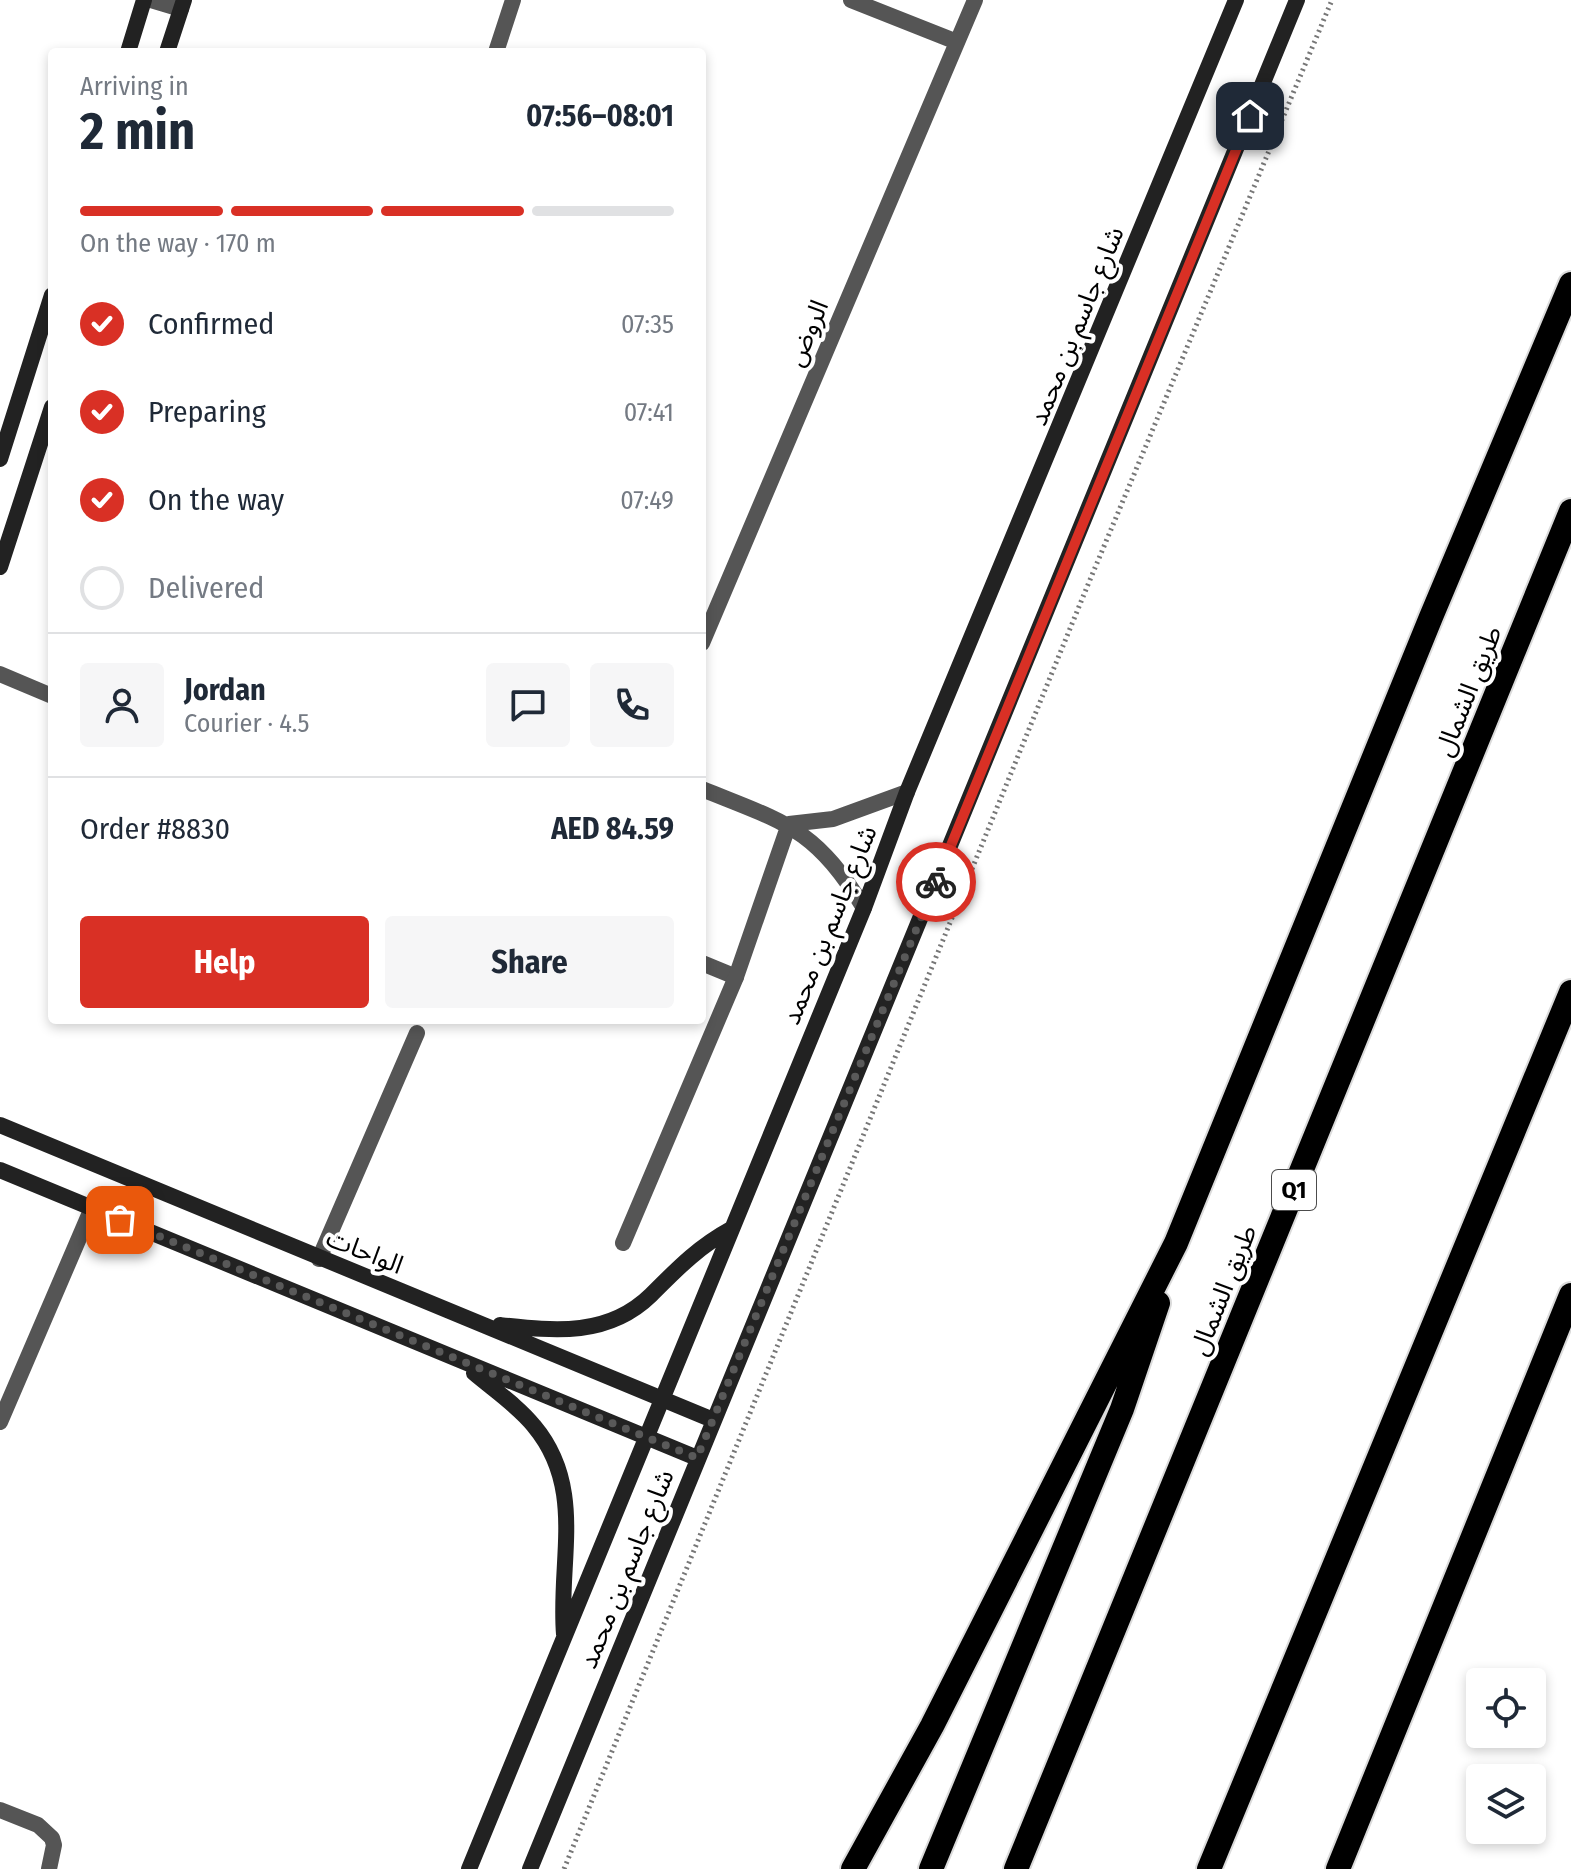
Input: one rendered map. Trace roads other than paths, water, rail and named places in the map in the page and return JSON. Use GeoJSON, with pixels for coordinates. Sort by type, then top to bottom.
{"type":"FeatureCollection","features":[{"type":"Feature","properties":{"kind":"highway"},"geometry":{"type":"LineString","coordinates":[[931,1869],[1122,1409],[1176,1243],[1431,617],[1571,284]]}},
{"type":"Feature","properties":{"kind":"highway","name":"طريق الشمال"},"geometry":{"type":"LineString","coordinates":[[1016,1869],[1571,511]]}},
{"type":"Feature","properties":{"kind":"highway"},"geometry":{"type":"LineString","coordinates":[[1209,1869],[1571,992]]}},
{"type":"Feature","properties":{"kind":"highway"},"geometry":{"type":"LineString","coordinates":[[853,1869],[932,1726],[1176,1243]]}},
{"type":"Feature","properties":{"kind":"highway"},"geometry":{"type":"LineString","coordinates":[[1338,1869],[1570,1298]]}},
{"type":"Feature","properties":{"kind":"main road"},"geometry":{"type":"LineString","coordinates":[[129,48],[144,0]]}},
{"type":"Feature","properties":{"kind":"main road","name":"شارع جاسم بن محمد"},"geometry":{"type":"LineString","coordinates":[[469,1869],[864,908],[907,792],[1236,0]]}},
{"type":"Feature","properties":{"kind":"main road","name":"شارع جاسم بن محمد"},"geometry":{"type":"LineString","coordinates":[[530,1869],[1297,0]]}},
{"type":"Feature","properties":{"kind":"main road"},"geometry":{"type":"LineString","coordinates":[[168,48],[182,5]]}},
{"type":"Feature","properties":{"kind":"main road"},"geometry":{"type":"LineString","coordinates":[[0,459],[48,308]]}},
{"type":"Feature","properties":{"kind":"main road"},"geometry":{"type":"LineString","coordinates":[[0,567],[48,419]]}},
{"type":"Feature","properties":{"kind":"main road","name":"الواحات"},"geometry":{"type":"LineString","coordinates":[[0,1125],[713,1420]]}},
{"type":"Feature","properties":{"kind":"main road"},"geometry":{"type":"LineString","coordinates":[[0,1170],[697,1458]]}},
{"type":"Feature","properties":{"kind":"main road"},"geometry":{"type":"LineString","coordinates":[[479,1322],[561,1332],[600,1325],[636,1308],[695,1251],[731,1229]]}},
{"type":"Feature","properties":{"kind":"main road"},"geometry":{"type":"LineString","coordinates":[[464,1364],[533,1424],[560,1469],[569,1513],[562,1586],[564,1638]]}},
{"type":"Feature","properties":{"kind":"street"},"geometry":{"type":"LineString","coordinates":[[151,0],[182,5]]}},
{"type":"Feature","properties":{"kind":"street"},"geometry":{"type":"LineString","coordinates":[[497,48],[513,0]]}},
{"type":"Feature","properties":{"kind":"street"},"geometry":{"type":"LineString","coordinates":[[851,0],[957,42]]}},
{"type":"Feature","properties":{"kind":"street","name":"الروض"},"geometry":{"type":"LineString","coordinates":[[706,634],[975,0]]}},
{"type":"Feature","properties":{"kind":"street"},"geometry":{"type":"LineString","coordinates":[[0,674],[48,694]]}},
{"type":"Feature","properties":{"kind":"street"},"geometry":{"type":"LineString","coordinates":[[706,791],[789,824],[824,851],[864,908]]}},
{"type":"Feature","properties":{"kind":"street"},"geometry":{"type":"LineString","coordinates":[[789,824],[833,819],[907,792]]}},
{"type":"Feature","properties":{"kind":"street"},"geometry":{"type":"LineString","coordinates":[[623,1243],[736,977],[789,824]]}},
{"type":"Feature","properties":{"kind":"street"},"geometry":{"type":"LineString","coordinates":[[706,965],[736,977]]}},
{"type":"Feature","properties":{"kind":"street"},"geometry":{"type":"LineString","coordinates":[[319,1259],[417,1033]]}},
{"type":"Feature","properties":{"kind":"street"},"geometry":{"type":"LineString","coordinates":[[0,1422],[92,1208]]}},
{"type":"Feature","properties":{"kind":"street"},"geometry":{"type":"LineString","coordinates":[[0,1810],[46,1830],[54,1845],[49,1869]]}}]}
